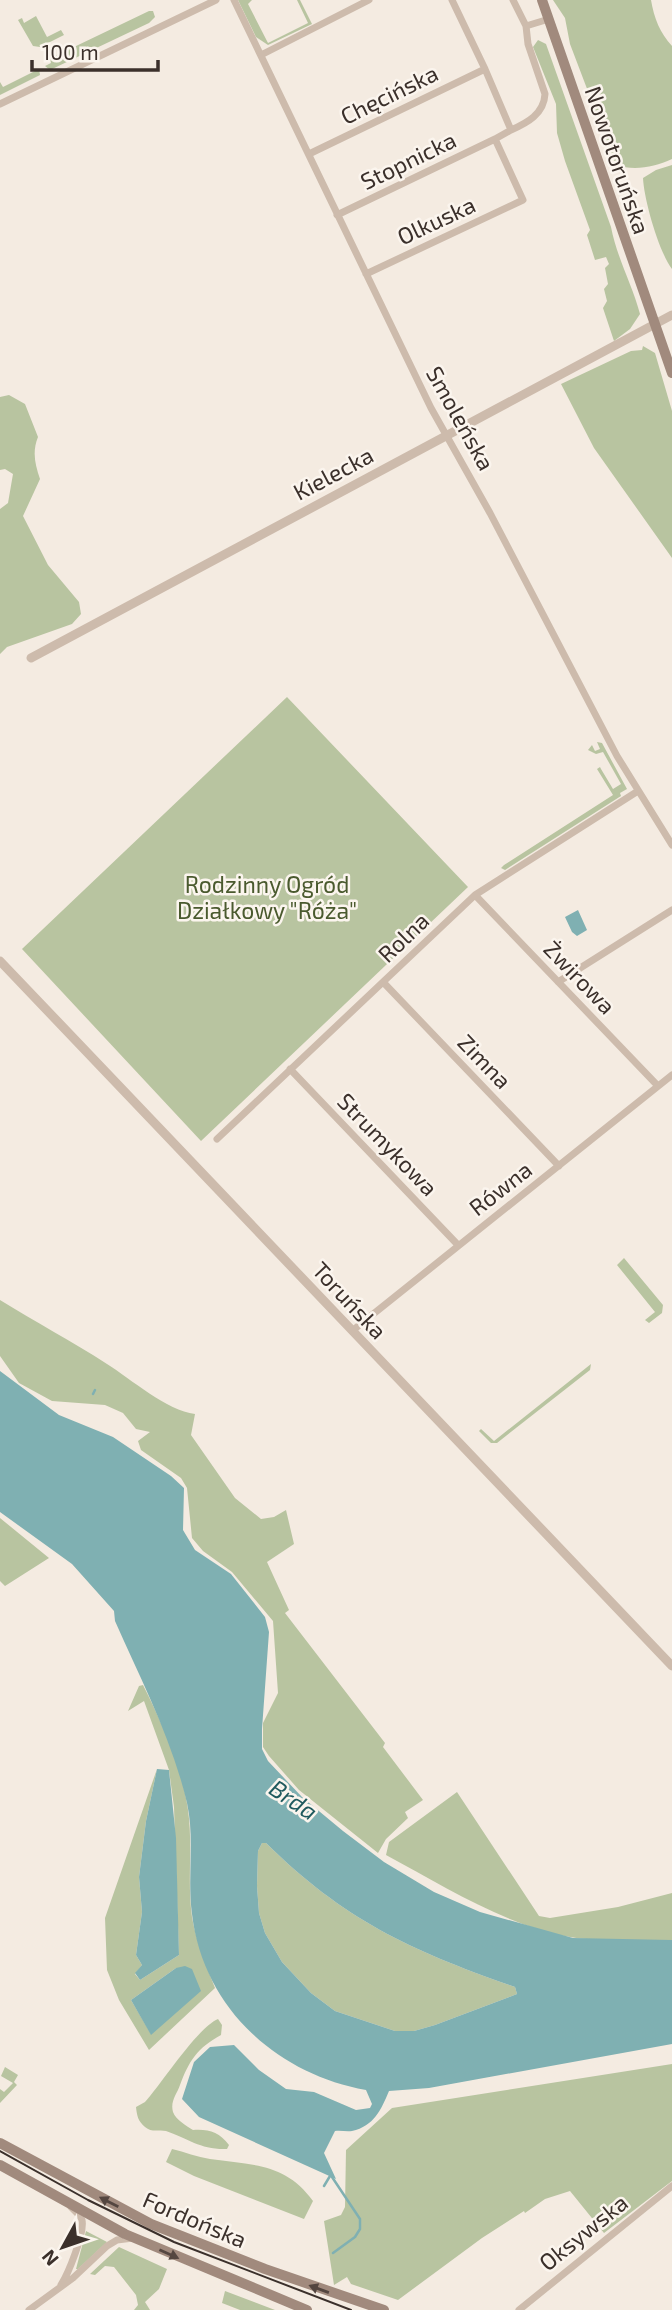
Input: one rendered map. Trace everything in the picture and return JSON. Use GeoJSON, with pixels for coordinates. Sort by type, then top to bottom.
{"type":"FeatureCollection","features":[{"type":"Feature","properties":{"kind":"main road","name":"Nowotoruńska"},"geometry":{"type":"LineString","coordinates":[[542,0],[672,373]]}},
{"type":"Feature","properties":{"kind":"main road","name":"Fordońska"},"geometry":{"type":"LineString","coordinates":[[0,2143],[152,2224],[265,2269],[384,2310]]}},
{"type":"Feature","properties":{"kind":"main road","name":"Fordońska"},"geometry":{"type":"LineString","coordinates":[[0,2165],[134,2238],[307,2310]]}},
{"type":"Feature","properties":{"kind":"street"},"geometry":{"type":"LineString","coordinates":[[0,104],[216,0]]}},
{"type":"Feature","properties":{"kind":"street","name":"Smoleńska"},"geometry":{"type":"LineString","coordinates":[[234,0],[431,408],[490,513],[613,749],[672,845]]}},
{"type":"Feature","properties":{"kind":"street"},"geometry":{"type":"LineString","coordinates":[[261,55],[369,0]]}},
{"type":"Feature","properties":{"kind":"street"},"geometry":{"type":"LineString","coordinates":[[452,0],[511,130]]}},
{"type":"Feature","properties":{"kind":"street"},"geometry":{"type":"LineString","coordinates":[[513,0],[526,26],[549,19]]}},
{"type":"Feature","properties":{"kind":"street","name":"Stopnicka"},"geometry":{"type":"LineString","coordinates":[[337,215],[495,139],[530,120],[542,108],[545,94],[528,44],[526,26]]}},
{"type":"Feature","properties":{"kind":"street","name":"Chęcińska"},"geometry":{"type":"LineString","coordinates":[[309,154],[485,69]]}},
{"type":"Feature","properties":{"kind":"street","name":"Olkuska"},"geometry":{"type":"LineString","coordinates":[[366,274],[523,200],[495,139]]}},
{"type":"Feature","properties":{"kind":"street","name":"Kielecka"},"geometry":{"type":"LineString","coordinates":[[30,658],[672,315]]}},
{"type":"Feature","properties":{"kind":"street","name":"Rolna"},"geometry":{"type":"LineString","coordinates":[[217,1139],[475,895],[638,791]]}},
{"type":"Feature","properties":{"kind":"street","name":"Żwirowa"},"geometry":{"type":"LineString","coordinates":[[475,895],[658,1086]]}},
{"type":"Feature","properties":{"kind":"street"},"geometry":{"type":"LineString","coordinates":[[558,982],[672,910]]}},
{"type":"Feature","properties":{"kind":"street","name":"Toruńska"},"geometry":{"type":"LineString","coordinates":[[0,961],[672,1666]]}},
{"type":"Feature","properties":{"kind":"street","name":"Zimna"},"geometry":{"type":"LineString","coordinates":[[383,982],[559,1166]]}},
{"type":"Feature","properties":{"kind":"street","name":"Strumykowa"},"geometry":{"type":"LineString","coordinates":[[290,1069],[458,1245]]}},
{"type":"Feature","properties":{"kind":"street","name":"Równa"},"geometry":{"type":"LineString","coordinates":[[352,1331],[672,1075]]}},
{"type":"Feature","properties":{"kind":"street","name":"Oksywska"},"geometry":{"type":"LineString","coordinates":[[519,2310],[672,2186]]}},
{"type":"Feature","properties":{"kind":"street"},"geometry":{"type":"LineString","coordinates":[[58,2288],[73,2261],[82,2227],[80,2217],[71,2206]]}},
{"type":"Feature","properties":{"kind":"street"},"geometry":{"type":"LineString","coordinates":[[29,2310],[73,2278],[107,2246],[117,2240],[134,2238]]}},
{"type":"Feature","properties":{"kind":"green space"},"geometry":{"type":"Polygon","coordinates":[[[238,0],[252,0],[248,4],[268,43],[308,23],[297,0],[300,0],[312,24],[268,45],[256,37],[238,0]]]}},
{"type":"Feature","properties":{"kind":"green space"},"geometry":{"type":"Polygon","coordinates":[[[553,0],[651,0],[658,25],[672,46],[672,159],[644,167],[616,165],[570,44],[565,18],[553,0]]]}},
{"type":"Feature","properties":{"kind":"green space"},"geometry":{"type":"Polygon","coordinates":[[[153,11],[155,17],[149,23],[50,70],[45,66],[51,63],[49,59],[153,11]]]}},
{"type":"Feature","properties":{"kind":"green space"},"geometry":{"type":"Polygon","coordinates":[[[36,16],[47,37],[61,30],[64,35],[40,47],[33,46],[18,20],[22,18],[24,23],[36,16]]]}},
{"type":"Feature","properties":{"kind":"green space"},"geometry":{"type":"Polygon","coordinates":[[[538,40],[546,44],[640,314],[630,329],[614,341],[603,308],[607,301],[604,289],[608,284],[605,268],[609,264],[606,257],[595,260],[587,235],[590,230],[557,133],[556,104],[533,47],[538,40]]]}},
{"type":"Feature","properties":{"kind":"green space"},"geometry":{"type":"Polygon","coordinates":[[[39,69],[40,75],[0,95],[0,82],[3,87],[39,69]]]}},
{"type":"Feature","properties":{"kind":"green space"},"geometry":{"type":"Polygon","coordinates":[[[672,165],[672,269],[653,225],[643,178],[672,165]]]}},
{"type":"Feature","properties":{"kind":"green space"},"geometry":{"type":"Polygon","coordinates":[[[643,346],[655,353],[672,411],[672,558],[594,448],[561,384],[631,351],[642,350],[643,346]]]}},
{"type":"Feature","properties":{"kind":"green space"},"geometry":{"type":"Polygon","coordinates":[[[9,395],[25,404],[38,437],[35,458],[40,479],[23,516],[48,565],[79,602],[81,614],[72,624],[7,647],[0,654],[0,509],[8,503],[13,474],[5,469],[0,470],[0,397],[9,395]]]}},
{"type":"Feature","properties":{"kind":"green space","name":"Rodzinny Ogród Działkowy \"Róża\""},"geometry":{"type":"Polygon","coordinates":[[[287,697],[468,887],[201,1141],[22,949],[287,697]]]}},
{"type":"Feature","properties":{"kind":"green space"},"geometry":{"type":"Polygon","coordinates":[[[597,742],[602,743],[627,789],[620,793],[621,796],[505,870],[501,868],[613,795],[597,769],[600,767],[613,789],[621,784],[603,752],[596,754],[588,750],[592,745],[595,751],[600,749],[597,742]]]}},
{"type":"Feature","properties":{"kind":"green space"},"geometry":{"type":"Polygon","coordinates":[[[624,1258],[663,1305],[662,1313],[649,1323],[645,1320],[655,1312],[617,1265],[624,1258]]]}},
{"type":"Feature","properties":{"kind":"green space"},"geometry":{"type":"Polygon","coordinates":[[[0,1300],[94,1356],[161,1401],[195,1414],[191,1435],[235,1498],[261,1519],[274,1517],[286,1510],[294,1544],[267,1562],[289,1610],[285,1613],[385,1743],[383,1747],[423,1800],[405,1812],[408,1818],[386,1839],[378,1853],[299,1790],[263,1747],[263,1723],[278,1693],[273,1621],[232,1572],[203,1551],[192,1538],[187,1488],[181,1478],[141,1450],[138,1441],[150,1432],[136,1429],[123,1413],[105,1405],[52,1401],[19,1383],[0,1356],[0,1300]]]}},
{"type":"Feature","properties":{"kind":"green space"},"geometry":{"type":"Polygon","coordinates":[[[591,1364],[590,1370],[497,1443],[491,1443],[479,1431],[481,1429],[494,1441],[591,1364]]]}},
{"type":"Feature","properties":{"kind":"green space"},"geometry":{"type":"Polygon","coordinates":[[[0,1518],[49,1558],[5,1586],[0,1581],[0,1518]]]}},
{"type":"Feature","properties":{"kind":"green space"},"geometry":{"type":"Polygon","coordinates":[[[143,1685],[157,1715],[181,1778],[189,1823],[192,1917],[215,1988],[149,2050],[119,2000],[107,1970],[105,1918],[157,1769],[146,1821],[139,1877],[142,1912],[136,1955],[142,1965],[135,1974],[140,1980],[179,1955],[174,1807],[169,1770],[144,1701],[128,1711],[139,1686],[143,1685]],[[176,1968],[131,2000],[151,2034],[176,1968]]]}},
{"type":"Feature","properties":{"kind":"green space"},"geometry":{"type":"Polygon","coordinates":[[[457,1792],[539,1916],[550,1918],[618,1907],[672,1893],[672,1940],[594,1940],[546,1931],[498,1914],[386,1855],[389,1842],[457,1792]]]}},
{"type":"Feature","properties":{"kind":"green space"},"geometry":{"type":"Polygon","coordinates":[[[262,1843],[266,1843],[324,1893],[382,1931],[444,1960],[515,1987],[517,1994],[414,2031],[395,2031],[335,2011],[311,1993],[282,1962],[265,1933],[259,1913],[257,1886],[258,1851],[262,1843]]]}},
{"type":"Feature","properties":{"kind":"green space"},"geometry":{"type":"Polygon","coordinates":[[[218,2019],[222,2025],[221,2035],[200,2050],[191,2062],[172,2108],[177,2118],[193,2130],[217,2134],[229,2145],[227,2149],[202,2146],[166,2131],[148,2129],[139,2120],[136,2107],[145,2102],[200,2033],[218,2019]]]}},
{"type":"Feature","properties":{"kind":"green space"},"geometry":{"type":"Polygon","coordinates":[[[672,2064],[672,2181],[604,2233],[570,2191],[545,2199],[525,2213],[524,2211],[482,2238],[398,2300],[351,2284],[347,2277],[334,2285],[324,2221],[341,2215],[345,2207],[346,2150],[392,2108],[672,2064]]]}},
{"type":"Feature","properties":{"kind":"green space"},"geometry":{"type":"Polygon","coordinates":[[[5,2067],[18,2075],[14,2082],[17,2085],[0,2103],[0,2089],[4,2092],[13,2083],[1,2076],[5,2067]]]}},
{"type":"Feature","properties":{"kind":"green space"},"geometry":{"type":"Polygon","coordinates":[[[172,2149],[205,2158],[267,2168],[291,2179],[313,2201],[304,2219],[194,2176],[166,2162],[172,2149]]]}},
{"type":"Feature","properties":{"kind":"green space"},"geometry":{"type":"Polygon","coordinates":[[[86,2231],[107,2242],[76,2269],[86,2231]]]}},
{"type":"Feature","properties":{"kind":"green space"},"geometry":{"type":"Polygon","coordinates":[[[119,2247],[167,2269],[159,2289],[145,2302],[150,2310],[134,2310],[138,2305],[136,2295],[114,2267],[105,2266],[95,2275],[90,2274],[119,2247]]]}},
{"type":"Feature","properties":{"kind":"green space"},"geometry":{"type":"Polygon","coordinates":[[[225,2291],[275,2310],[240,2310],[222,2303],[225,2291]]]}},
{"type":"Feature","properties":{"kind":"water"},"geometry":{"type":"Polygon","coordinates":[[[578,910],[587,930],[577,936],[565,917],[578,910]]]}},
{"type":"Feature","properties":{"kind":"water","name":"Brda"},"geometry":{"type":"Polygon","coordinates":[[[0,1371],[59,1415],[113,1437],[171,1476],[184,1488],[183,1530],[195,1550],[231,1574],[265,1617],[269,1632],[262,1749],[268,1761],[302,1797],[384,1862],[434,1892],[480,1912],[573,1938],[672,1940],[672,2044],[429,2088],[389,2091],[380,2111],[366,2125],[352,2131],[335,2131],[324,2153],[336,2179],[199,2117],[182,2099],[194,2062],[210,2047],[234,2045],[259,2070],[286,2089],[314,2092],[356,2110],[370,2108],[372,2104],[366,2090],[333,2082],[302,2069],[274,2052],[249,2031],[228,2006],[211,1978],[199,1948],[192,1914],[189,1817],[181,1779],[155,1710],[115,1621],[114,1611],[72,1564],[0,1512],[0,1371]],[[262,1843],[258,1851],[257,1886],[259,1913],[265,1933],[282,1962],[311,1993],[335,2011],[395,2031],[414,2031],[517,1994],[515,1987],[412,1946],[352,1913],[295,1870],[266,1843],[262,1843]]]}},
{"type":"Feature","properties":{"kind":"water"},"geometry":{"type":"Polygon","coordinates":[[[157,1769],[169,1770],[176,1838],[179,1955],[140,1980],[135,1973],[142,1965],[136,1955],[142,1912],[139,1877],[146,1821],[157,1769]]]}},
{"type":"Feature","properties":{"kind":"water"},"geometry":{"type":"Polygon","coordinates":[[[185,1966],[192,1969],[201,1991],[151,2035],[131,2000],[176,1968],[185,1966]]]}},
{"type":"Feature","properties":{"kind":"waterway"},"geometry":{"type":"LineString","coordinates":[[93,1394],[95,1390]]}},
{"type":"Feature","properties":{"kind":"waterway"},"geometry":{"type":"LineString","coordinates":[[324,2186],[330,2176]]}},
{"type":"Feature","properties":{"kind":"waterway"},"geometry":{"type":"LineString","coordinates":[[332,2177],[360,2219],[360,2229],[355,2237],[333,2253]]}},
{"type":"Feature","properties":{"kind":"tram line"},"geometry":{"type":"LineString","coordinates":[[0,2151],[88,2200],[174,2242],[351,2310]]}}]}
